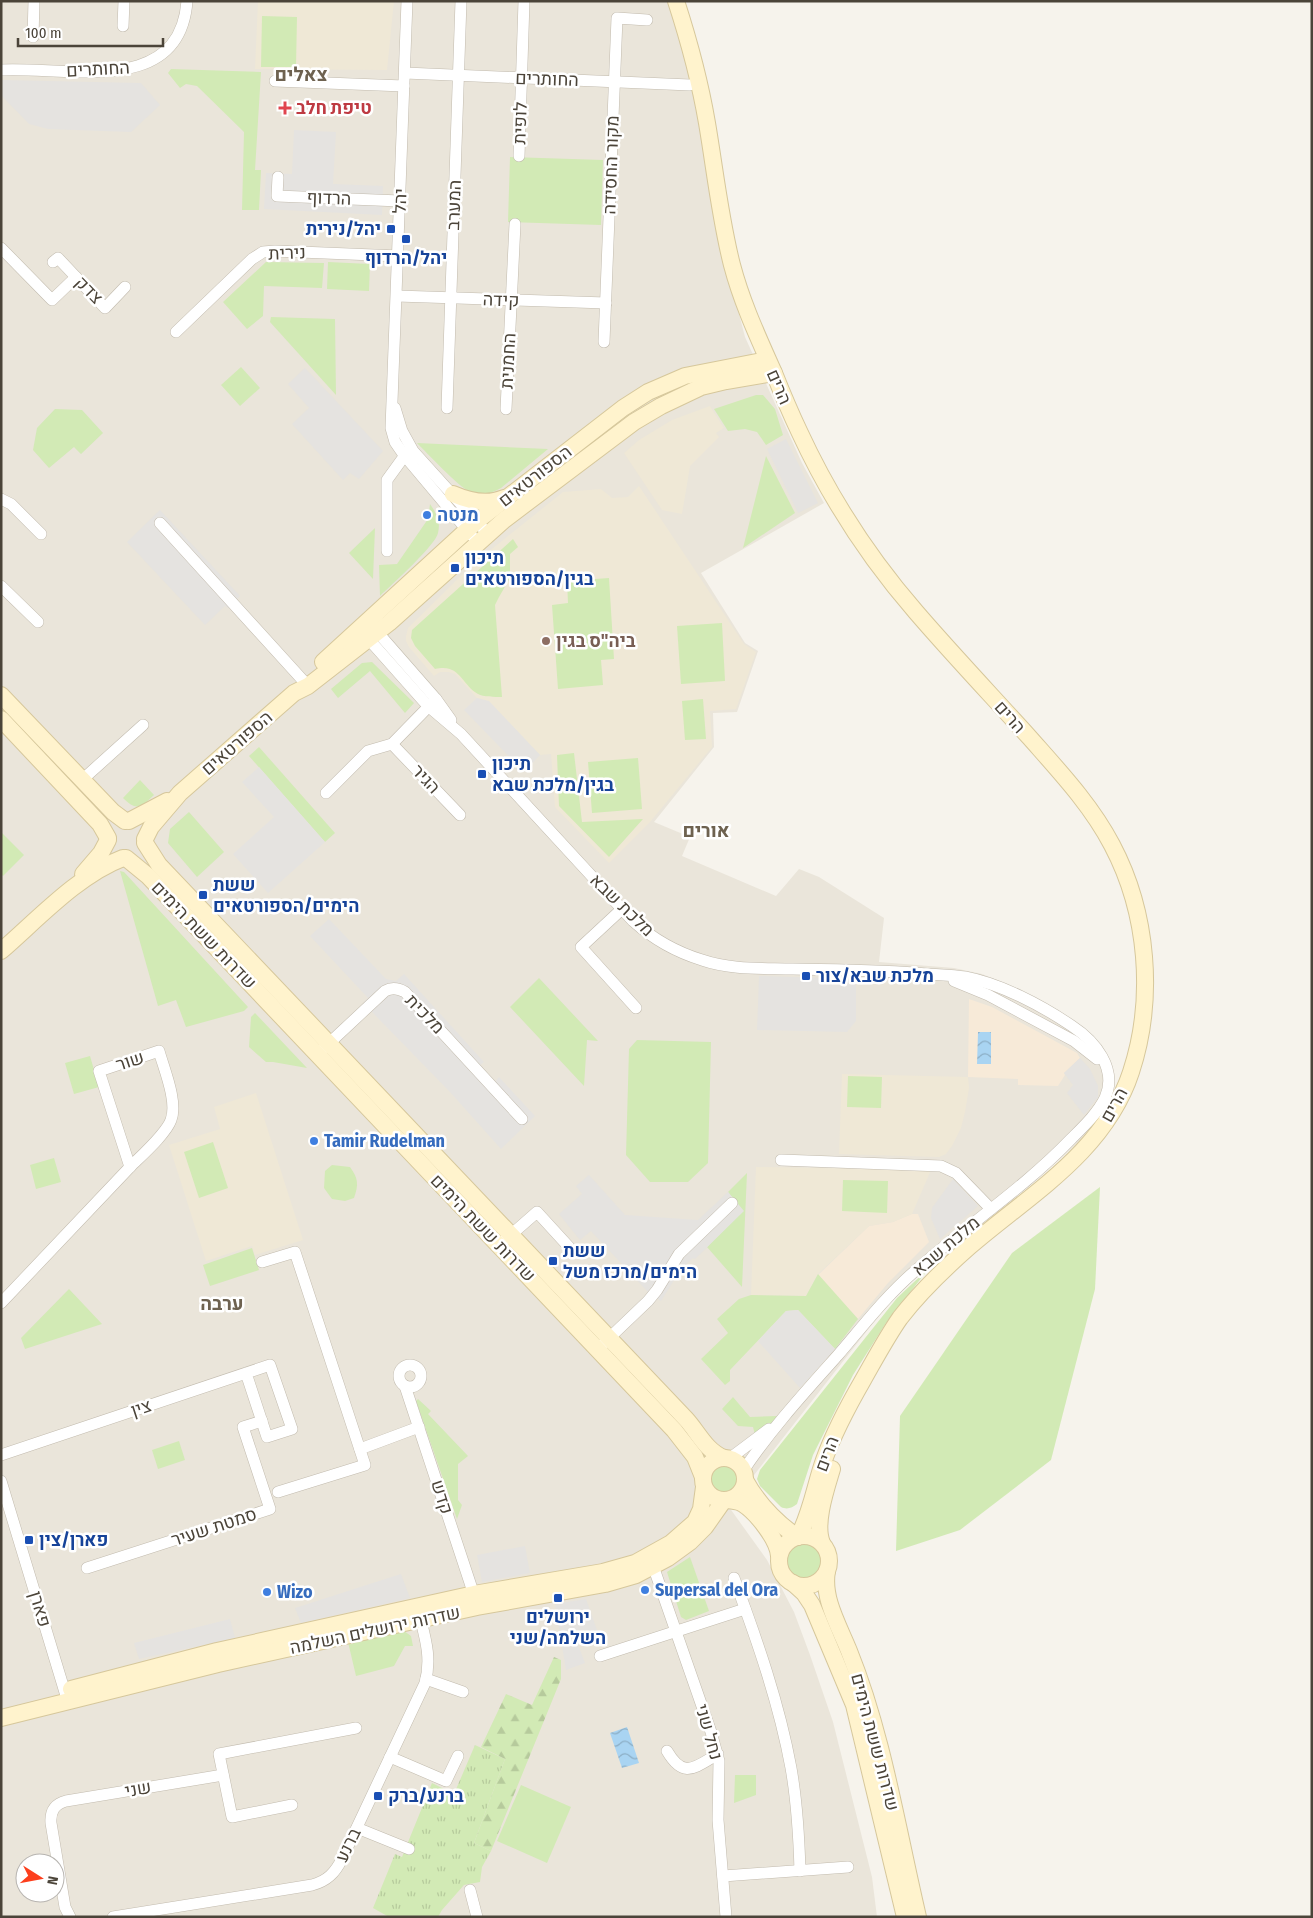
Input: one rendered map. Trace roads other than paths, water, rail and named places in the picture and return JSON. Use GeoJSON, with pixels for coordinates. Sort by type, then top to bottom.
{"type":"FeatureCollection","features":[{"type":"Feature","properties":{"kind":"main road","name":"הרים"},"geometry":{"type":"LineString","coordinates":[[676,1],[690,45],[702,98],[732,262],[744,304],[754,332],[814,461],[841,509],[870,554],[916,612],[1065,778],[1104,829],[1116,851],[1132,894],[1138,916],[1144,961],[1143,1010],[1136,1054],[1126,1085],[1105,1124],[1092,1141],[1064,1169],[970,1247],[926,1288],[887,1337],[848,1405],[833,1438],[806,1520],[797,1537]]}},
{"type":"Feature","properties":{"kind":"main road"},"geometry":{"type":"LineString","coordinates":[[729,367],[742,359],[747,353],[754,332]]}},
{"type":"Feature","properties":{"kind":"main road","name":"הספורטאים"},"geometry":{"type":"LineString","coordinates":[[368,631],[472,525],[616,413],[648,392],[685,376],[729,367],[770,367]]}},
{"type":"Feature","properties":{"kind":"main road","name":"הספורטאים"},"geometry":{"type":"LineString","coordinates":[[145,841],[151,827],[180,793],[301,686],[483,538],[622,430],[688,392],[770,367]]}},
{"type":"Feature","properties":{"kind":"main road"},"geometry":{"type":"LineString","coordinates":[[452,494],[482,502],[495,501],[508,496]]}},
{"type":"Feature","properties":{"kind":"main road"},"geometry":{"type":"LineString","coordinates":[[1,695],[113,812],[127,821],[140,826],[144,832],[145,841],[140,853],[134,857],[124,858],[107,864],[69,891],[1,951]]}},
{"type":"Feature","properties":{"kind":"main road"},"geometry":{"type":"LineString","coordinates":[[1,719],[100,824],[113,853],[124,858]]}},
{"type":"Feature","properties":{"kind":"main road","name":"הספורטאים"},"geometry":{"type":"LineString","coordinates":[[127,821],[152,810],[180,793]]}},
{"type":"Feature","properties":{"kind":"main road"},"geometry":{"type":"LineString","coordinates":[[69,891],[101,853],[113,826],[127,821]]}},
{"type":"Feature","properties":{"kind":"main road","name":"שדרות ששת הימים"},"geometry":{"type":"LineString","coordinates":[[145,841],[159,865],[323,1049]]}},
{"type":"Feature","properties":{"kind":"main road","name":"שדרות ששת הימים"},"geometry":{"type":"LineString","coordinates":[[124,858],[148,876],[323,1049],[603,1344],[683,1440],[699,1463],[704,1482]]}},
{"type":"Feature","properties":{"kind":"main road","name":"שדרות ששת הימים"},"geometry":{"type":"LineString","coordinates":[[603,1344],[686,1419],[710,1450],[716,1455],[726,1458]]}},
{"type":"Feature","properties":{"kind":"main road","name":"הרים"},"geometry":{"type":"LineString","coordinates":[[822,1543],[820,1525],[828,1482],[839,1445],[865,1376]]}},
{"type":"Feature","properties":{"kind":"main road"},"geometry":{"type":"LineString","coordinates":[[779,1556],[786,1543],[797,1537],[809,1536],[822,1543],[829,1556],[827,1571],[822,1579],[814,1584],[804,1586],[793,1584],[786,1579],[781,1571],[774,1539],[749,1509],[740,1502],[712,1496],[704,1482],[709,1464],[726,1458],[739,1464],[753,1493],[772,1515],[797,1537]]}},
{"type":"Feature","properties":{"kind":"main road"},"geometry":{"type":"LineString","coordinates":[[726,1500],[739,1494],[744,1476]]}},
{"type":"Feature","properties":{"kind":"main road","name":"שדרות ירושלים השלמה"},"geometry":{"type":"LineString","coordinates":[[652,1561],[695,1522],[701,1509],[704,1482]]}},
{"type":"Feature","properties":{"kind":"main road"},"geometry":{"type":"LineString","coordinates":[[772,1515],[786,1518],[797,1516],[812,1499]]}},
{"type":"Feature","properties":{"kind":"main road","name":"שדרות ירושלים השלמה"},"geometry":{"type":"LineString","coordinates":[[1,1707],[218,1664],[418,1613],[636,1563],[652,1561],[690,1542],[705,1527],[726,1500]]}},
{"type":"Feature","properties":{"kind":"main road","name":"שדרות ששת הימים"},"geometry":{"type":"LineString","coordinates":[[827,1571],[826,1586],[829,1600],[856,1668],[872,1718],[918,1917]]}},
{"type":"Feature","properties":{"kind":"main road","name":"שדרות ששת הימים"},"geometry":{"type":"LineString","coordinates":[[793,1584],[804,1593],[812,1606],[852,1696],[901,1912]]}},
{"type":"Feature","properties":{"kind":"main road","name":"שדרות ירושלים השלמה"},"geometry":{"type":"LineString","coordinates":[[1,1718],[67,1695]]}},
{"type":"Feature","properties":{"kind":"street"},"geometry":{"type":"LineString","coordinates":[[33,37],[34,1]]}},
{"type":"Feature","properties":{"kind":"street"},"geometry":{"type":"LineString","coordinates":[[123,26],[124,1]]}},
{"type":"Feature","properties":{"kind":"street","name":"החותרים"},"geometry":{"type":"LineString","coordinates":[[5,69],[119,71],[136,68],[152,61],[164,52],[174,40],[182,24],[187,1]]}},
{"type":"Feature","properties":{"kind":"street","name":"יהל"},"geometry":{"type":"LineString","coordinates":[[407,1],[394,401],[407,451],[483,538]]}},
{"type":"Feature","properties":{"kind":"street","name":"המערב"},"geometry":{"type":"LineString","coordinates":[[447,408],[461,1]]}},
{"type":"Feature","properties":{"kind":"street","name":"לופית"},"geometry":{"type":"LineString","coordinates":[[519,156],[524,1]]}},
{"type":"Feature","properties":{"kind":"street","name":"מקור החסידה"},"geometry":{"type":"LineString","coordinates":[[604,342],[617,18],[646,20]]}},
{"type":"Feature","properties":{"kind":"street","name":"החותרים"},"geometry":{"type":"LineString","coordinates":[[405,73],[690,85]]}},
{"type":"Feature","properties":{"kind":"street"},"geometry":{"type":"LineString","coordinates":[[275,81],[404,86]]}},
{"type":"Feature","properties":{"kind":"street","name":"הרדוף"},"geometry":{"type":"LineString","coordinates":[[278,177],[277,196],[400,201]]}},
{"type":"Feature","properties":{"kind":"street","name":"החמנית"},"geometry":{"type":"LineString","coordinates":[[506,409],[515,224]]}},
{"type":"Feature","properties":{"kind":"street"},"geometry":{"type":"LineString","coordinates":[[1,248],[52,300],[76,277]]}},
{"type":"Feature","properties":{"kind":"street","name":"נירית"},"geometry":{"type":"LineString","coordinates":[[176,332],[252,259],[263,252],[398,256]]}},
{"type":"Feature","properties":{"kind":"street","name":"צדק"},"geometry":{"type":"LineString","coordinates":[[54,262],[58,258],[105,308],[126,287]]}},
{"type":"Feature","properties":{"kind":"street","name":"קידה"},"geometry":{"type":"LineString","coordinates":[[397,296],[606,303]]}},
{"type":"Feature","properties":{"kind":"street"},"geometry":{"type":"LineString","coordinates":[[387,551],[387,480],[407,451]]}},
{"type":"Feature","properties":{"kind":"street","name":"יהל"},"geometry":{"type":"LineString","coordinates":[[407,451],[452,494],[472,525]]}},
{"type":"Feature","properties":{"kind":"street"},"geometry":{"type":"LineString","coordinates":[[1,499],[14,507],[41,534]]}},
{"type":"Feature","properties":{"kind":"street"},"geometry":{"type":"LineString","coordinates":[[1,504],[14,507]]}},
{"type":"Feature","properties":{"kind":"street"},"geometry":{"type":"LineString","coordinates":[[160,523],[301,686]]}},
{"type":"Feature","properties":{"kind":"street"},"geometry":{"type":"LineString","coordinates":[[1,586],[38,622]]}},
{"type":"Feature","properties":{"kind":"street","name":"מלכת שבא"},"geometry":{"type":"LineString","coordinates":[[368,631],[622,909],[645,931],[666,945],[688,956],[719,965],[750,968],[885,970],[926,974],[981,991],[1074,1040],[1094,1057],[1109,1078],[1108,1088],[1098,1109],[1048,1162],[915,1271],[894,1291],[782,1419],[744,1476]]}},
{"type":"Feature","properties":{"kind":"street"},"geometry":{"type":"LineString","coordinates":[[326,794],[368,751],[392,744],[432,702]]}},
{"type":"Feature","properties":{"kind":"street"},"geometry":{"type":"LineString","coordinates":[[82,780],[142,725]]}},
{"type":"Feature","properties":{"kind":"street","name":"הגיר"},"geometry":{"type":"LineString","coordinates":[[392,744],[460,815]]}},
{"type":"Feature","properties":{"kind":"street"},"geometry":{"type":"LineString","coordinates":[[622,909],[581,947],[636,1008]]}},
{"type":"Feature","properties":{"kind":"street","name":"מלכית"},"geometry":{"type":"LineString","coordinates":[[323,1049],[385,991],[390,988],[400,990],[405,992],[522,1119]]}},
{"type":"Feature","properties":{"kind":"street","name":"שור"},"geometry":{"type":"LineString","coordinates":[[1,1303],[130,1167],[166,1129],[173,1114],[172,1098],[158,1051],[99,1071],[130,1167]]}},
{"type":"Feature","properties":{"kind":"street"},"geometry":{"type":"LineString","coordinates":[[781,1160],[941,1166],[959,1176],[991,1209]]}},
{"type":"Feature","properties":{"kind":"street"},"geometry":{"type":"LineString","coordinates":[[603,1344],[648,1301],[679,1254],[732,1202]]}},
{"type":"Feature","properties":{"kind":"street"},"geometry":{"type":"LineString","coordinates":[[505,1240],[537,1212],[569,1247]]}},
{"type":"Feature","properties":{"kind":"street"},"geometry":{"type":"LineString","coordinates":[[262,1262],[295,1252],[365,1464],[278,1492]]}},
{"type":"Feature","properties":{"kind":"street","name":"צין"},"geometry":{"type":"LineString","coordinates":[[1,1463],[6,1453],[270,1365],[292,1429],[267,1437],[262,1421]]}},
{"type":"Feature","properties":{"kind":"street"},"geometry":{"type":"LineString","coordinates":[[246,1373],[262,1421]]}},
{"type":"Feature","properties":{"kind":"street","name":"קדש"},"geometry":{"type":"LineString","coordinates":[[406,1386],[476,1601]]}},
{"type":"Feature","properties":{"kind":"street","name":"מלכת שבא"},"geometry":{"type":"LineString","coordinates":[[726,1458],[782,1419]]}},
{"type":"Feature","properties":{"kind":"street","name":"סמטת שעיר"},"geometry":{"type":"LineString","coordinates":[[87,1568],[270,1509],[243,1427],[262,1421]]}},
{"type":"Feature","properties":{"kind":"street"},"geometry":{"type":"LineString","coordinates":[[360,1449],[419,1427]]}},
{"type":"Feature","properties":{"kind":"street","name":"פארן"},"geometry":{"type":"LineString","coordinates":[[1,1481],[67,1695]]}},
{"type":"Feature","properties":{"kind":"street","name":"פארן"},"geometry":{"type":"LineString","coordinates":[[1,1501],[12,1517]]}},
{"type":"Feature","properties":{"kind":"street","name":"נחל שני"},"geometry":{"type":"LineString","coordinates":[[652,1561],[718,1754],[720,1773],[718,1820],[726,1917]]}},
{"type":"Feature","properties":{"kind":"street"},"geometry":{"type":"LineString","coordinates":[[734,1578],[769,1680],[785,1739],[796,1801],[800,1871]]}},
{"type":"Feature","properties":{"kind":"street"},"geometry":{"type":"LineString","coordinates":[[600,1656],[745,1609]]}},
{"type":"Feature","properties":{"kind":"street","name":"ברנע"},"geometry":{"type":"LineString","coordinates":[[120,1916],[163,1913],[322,1882],[331,1876],[357,1828],[426,1679],[429,1653],[418,1613]]}},
{"type":"Feature","properties":{"kind":"street"},"geometry":{"type":"LineString","coordinates":[[426,1679],[463,1692]]}},
{"type":"Feature","properties":{"kind":"street"},"geometry":{"type":"LineString","coordinates":[[292,1806],[232,1817],[219,1754],[356,1728]]}},
{"type":"Feature","properties":{"kind":"street"},"geometry":{"type":"LineString","coordinates":[[667,1752],[674,1763],[684,1770],[690,1770],[718,1754]]}},
{"type":"Feature","properties":{"kind":"street"},"geometry":{"type":"LineString","coordinates":[[390,1757],[446,1781],[458,1756]]}},
{"type":"Feature","properties":{"kind":"street","name":"שני"},"geometry":{"type":"LineString","coordinates":[[70,1917],[65,1907],[51,1823],[51,1814],[59,1803],[223,1774]]}},
{"type":"Feature","properties":{"kind":"street"},"geometry":{"type":"LineString","coordinates":[[357,1828],[409,1849]]}},
{"type":"Feature","properties":{"kind":"street"},"geometry":{"type":"LineString","coordinates":[[723,1876],[848,1867]]}},
{"type":"Feature","properties":{"kind":"street"},"geometry":{"type":"LineString","coordinates":[[470,1890],[478,1917]]}},
{"type":"Feature","properties":{"kind":"water"},"geometry":{"type":"Polygon","coordinates":[[[978,1032],[991,1032],[991,1064],[977,1064],[978,1032]]]}},
{"type":"Feature","properties":{"kind":"water"},"geometry":{"type":"Polygon","coordinates":[[[627,1727],[639,1763],[622,1768],[610,1733],[627,1727]]]}},
{"type":"Feature","properties":{"kind":"place","name":"טיפת חלב"},"geometry":{"type":"Point","coordinates":[285,108]}},
{"type":"Feature","properties":{"kind":"place","name":"יהל/נירית"},"geometry":{"type":"Point","coordinates":[391,229]}},
{"type":"Feature","properties":{"kind":"place","name":"יהל/הרדוף"},"geometry":{"type":"Point","coordinates":[406,239]}},
{"type":"Feature","properties":{"kind":"place","name":"מנטה"},"geometry":{"type":"Point","coordinates":[427,515]}},
{"type":"Feature","properties":{"kind":"place","name":"תיכון בגין/הספורטאים"},"geometry":{"type":"Point","coordinates":[455,568]}},
{"type":"Feature","properties":{"kind":"place","name":"ביה\"ס בגין"},"geometry":{"type":"Point","coordinates":[546,641]}},
{"type":"Feature","properties":{"kind":"place","name":"תיכון בגין/מלכת שבא"},"geometry":{"type":"Point","coordinates":[482,774]}},
{"type":"Feature","properties":{"kind":"place","name":"ששת הימים/הספורטאים"},"geometry":{"type":"Point","coordinates":[203,895]}},
{"type":"Feature","properties":{"kind":"place","name":"מלכת שבא/צור"},"geometry":{"type":"Point","coordinates":[806,976]}},
{"type":"Feature","properties":{"kind":"place","name":"Tamir Rudelman"},"geometry":{"type":"Point","coordinates":[314,1141]}},
{"type":"Feature","properties":{"kind":"place","name":"ששת הימים/מרכז משל"},"geometry":{"type":"Point","coordinates":[553,1261]}},
{"type":"Feature","properties":{"kind":"place","name":"פארן/צין"},"geometry":{"type":"Point","coordinates":[29,1540]}},
{"type":"Feature","properties":{"kind":"place","name":"Supersal del Ora"},"geometry":{"type":"Point","coordinates":[645,1590]}},
{"type":"Feature","properties":{"kind":"place","name":"Wizo"},"geometry":{"type":"Point","coordinates":[267,1592]}},
{"type":"Feature","properties":{"kind":"place","name":"ירושלים השלמה/שני"},"geometry":{"type":"Point","coordinates":[558,1598]}},
{"type":"Feature","properties":{"kind":"place","name":"ברנע/ברק"},"geometry":{"type":"Point","coordinates":[378,1796]}},
{"type":"Feature","properties":{"kind":"district","name":"צאלים"},"geometry":{"type":"Point","coordinates":[301,74]}},
{"type":"Feature","properties":{"kind":"district","name":"אורים"},"geometry":{"type":"Point","coordinates":[706,830]}},
{"type":"Feature","properties":{"kind":"district","name":"ערבה"},"geometry":{"type":"Point","coordinates":[222,1303]}}]}
